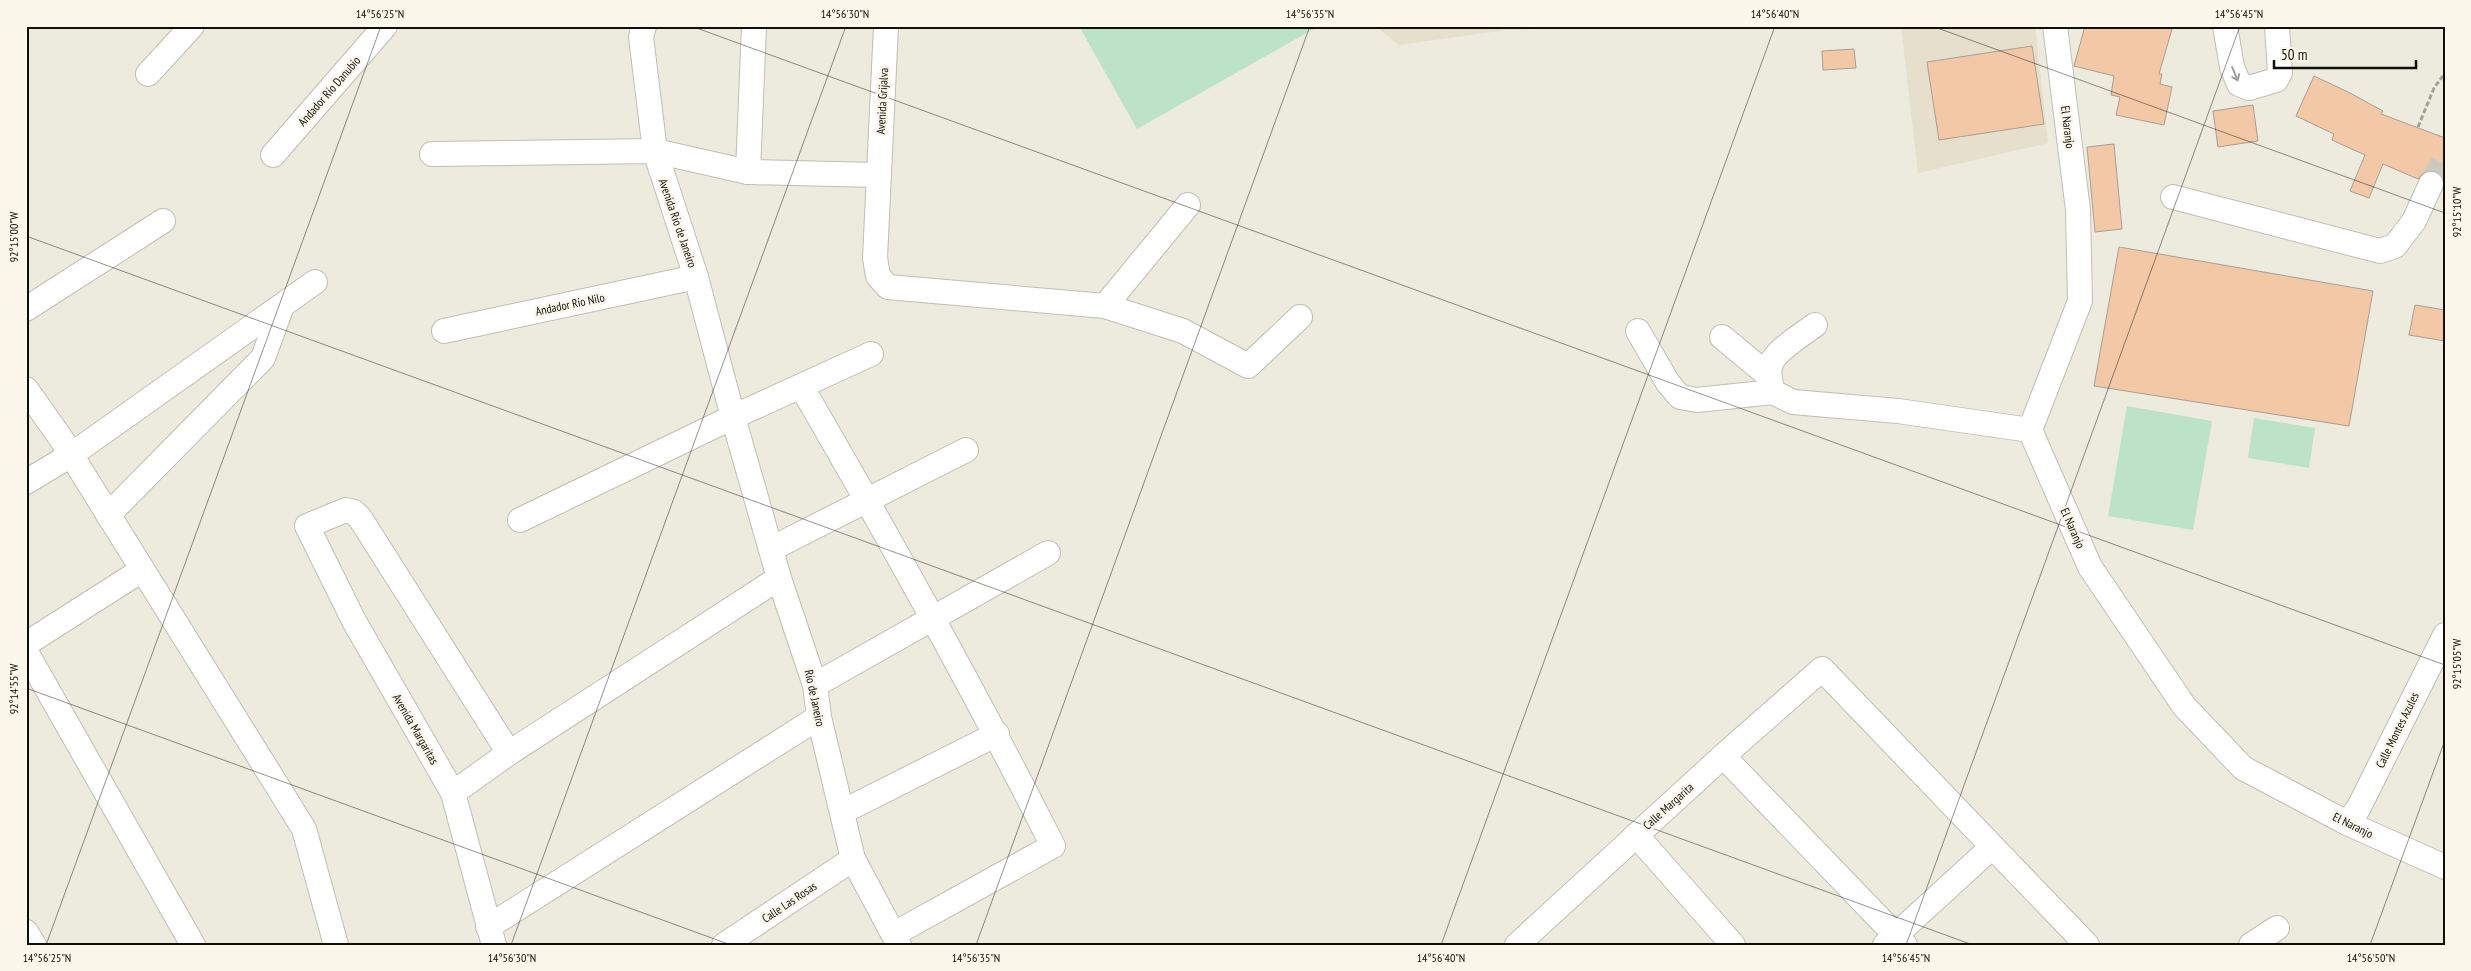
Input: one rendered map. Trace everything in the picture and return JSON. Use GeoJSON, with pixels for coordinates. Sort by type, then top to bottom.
{"type":"FeatureCollection","features":[{"type":"Feature","properties":{"kind":"street"},"geometry":{"type":"LineString","coordinates":[[148,74],[192,26]]}},
{"type":"Feature","properties":{"kind":"street","name":"Andador Río Danubio"},"geometry":{"type":"LineString","coordinates":[[273,155],[385,26]]}},
{"type":"Feature","properties":{"kind":"street","name":"Avenida Río de Janeiro"},"geometry":{"type":"LineString","coordinates":[[644,26],[641,36],[654,151],[696,277],[733,417]]}},
{"type":"Feature","properties":{"kind":"street"},"geometry":{"type":"LineString","coordinates":[[748,172],[754,26]]}},
{"type":"Feature","properties":{"kind":"street","name":"Avenida Grijalva"},"geometry":{"type":"LineString","coordinates":[[886,26],[877,175],[875,258],[878,276],[888,287],[1105,306],[1183,331],[1248,366],[1300,317]]}},
{"type":"Feature","properties":{"kind":"street","name":"El Naranjo"},"geometry":{"type":"LineString","coordinates":[[2055,26],[2078,210],[2080,301],[2030,430],[2090,567],[2184,706],[2244,768],[2347,823],[2445,867]]}},
{"type":"Feature","properties":{"kind":"street"},"geometry":{"type":"LineString","coordinates":[[2225,26],[2232,68],[2239,84],[2249,88],[2276,80],[2280,73],[2277,26]]}},
{"type":"Feature","properties":{"kind":"street"},"geometry":{"type":"LineString","coordinates":[[432,154],[654,151],[748,172],[877,175]]}},
{"type":"Feature","properties":{"kind":"street"},"geometry":{"type":"LineString","coordinates":[[2173,197],[2380,251],[2395,246],[2414,221],[2431,184]]}},
{"type":"Feature","properties":{"kind":"street"},"geometry":{"type":"LineString","coordinates":[[1105,306],[1188,205]]}},
{"type":"Feature","properties":{"kind":"street"},"geometry":{"type":"LineString","coordinates":[[26,308],[163,221]]}},
{"type":"Feature","properties":{"kind":"street","name":"Andador Río Nilo"},"geometry":{"type":"LineString","coordinates":[[444,330],[696,277]]}},
{"type":"Feature","properties":{"kind":"street"},"geometry":{"type":"LineString","coordinates":[[26,482],[71,455],[316,282]]}},
{"type":"Feature","properties":{"kind":"street"},"geometry":{"type":"LineString","coordinates":[[108,515],[263,358],[282,306]]}},
{"type":"Feature","properties":{"kind":"street"},"geometry":{"type":"LineString","coordinates":[[1771,384],[1770,364],[1777,354],[1815,325]]}},
{"type":"Feature","properties":{"kind":"street"},"geometry":{"type":"LineString","coordinates":[[1638,331],[1668,383],[1680,397],[1698,400],[1771,384]]}},
{"type":"Feature","properties":{"kind":"street"},"geometry":{"type":"LineString","coordinates":[[1722,337],[1771,384],[1793,402],[1898,410],[2030,430]]}},
{"type":"Feature","properties":{"kind":"street"},"geometry":{"type":"LineString","coordinates":[[520,520],[733,417],[871,354]]}},
{"type":"Feature","properties":{"kind":"street"},"geometry":{"type":"LineString","coordinates":[[802,386],[868,500],[996,734],[1053,846],[897,939]]}},
{"type":"Feature","properties":{"kind":"street"},"geometry":{"type":"LineString","coordinates":[[26,389],[71,455],[304,829],[336,945]]}},
{"type":"Feature","properties":{"kind":"street","name":"Río de Janeiro"},"geometry":{"type":"LineString","coordinates":[[733,417],[779,578],[815,685],[819,717],[853,859],[897,939]]}},
{"type":"Feature","properties":{"kind":"street"},"geometry":{"type":"LineString","coordinates":[[771,549],[966,450]]}},
{"type":"Feature","properties":{"kind":"street","name":"Avenida Margaritas"},"geometry":{"type":"LineString","coordinates":[[491,936],[453,793],[354,621],[307,526],[346,510],[354,512],[360,518],[509,753]]}},
{"type":"Feature","properties":{"kind":"street"},"geometry":{"type":"LineString","coordinates":[[815,685],[1048,553]]}},
{"type":"Feature","properties":{"kind":"street"},"geometry":{"type":"LineString","coordinates":[[26,644],[142,570]]}},
{"type":"Feature","properties":{"kind":"street"},"geometry":{"type":"LineString","coordinates":[[453,793],[509,753],[779,578]]}},
{"type":"Feature","properties":{"kind":"street","name":"Calle Montes Azules"},"geometry":{"type":"LineString","coordinates":[[2347,823],[2358,809],[2445,635]]}},
{"type":"Feature","properties":{"kind":"street"},"geometry":{"type":"LineString","coordinates":[[26,652],[193,945]]}},
{"type":"Feature","properties":{"kind":"street","name":"Calle Margarita"},"geometry":{"type":"LineString","coordinates":[[1529,941],[1636,835],[1822,669],[1992,846]]}},
{"type":"Feature","properties":{"kind":"street"},"geometry":{"type":"LineString","coordinates":[[491,936],[819,717]]}},
{"type":"Feature","properties":{"kind":"street"},"geometry":{"type":"LineString","coordinates":[[842,812],[996,734]]}},
{"type":"Feature","properties":{"kind":"street"},"geometry":{"type":"LineString","coordinates":[[1723,756],[1895,942],[1992,846],[2087,945]]}},
{"type":"Feature","properties":{"kind":"street"},"geometry":{"type":"LineString","coordinates":[[1636,835],[1733,945]]}},
{"type":"Feature","properties":{"kind":"street","name":"Calle Las Rosas"},"geometry":{"type":"LineString","coordinates":[[724,945],[853,859]]}},
{"type":"Feature","properties":{"kind":"street"},"geometry":{"type":"LineString","coordinates":[[2251,945],[2277,928]]}},
{"type":"Feature","properties":{"kind":"street"},"geometry":{"type":"LineString","coordinates":[[26,932],[34,945]]}},
{"type":"Feature","properties":{"kind":"path"},"geometry":{"type":"LineString","coordinates":[[2418,127],[2434,88],[2445,74]]}},
{"type":"Feature","properties":{"kind":"shaded area"},"geometry":{"type":"Polygon","coordinates":[[[1375,26],[1623,26],[1506,30],[1399,45],[1375,26]]]}},
{"type":"Feature","properties":{"kind":"shaded area"},"geometry":{"type":"Polygon","coordinates":[[[1901,26],[2035,26],[2048,143],[1918,173],[1901,26]]]}},
{"type":"Feature","properties":{"kind":"green space"},"geometry":{"type":"Polygon","coordinates":[[[1079,26],[1319,26],[1137,129],[1079,26]]]}},
{"type":"Feature","properties":{"kind":"green space"},"geometry":{"type":"Polygon","coordinates":[[[2127,406],[2212,421],[2193,530],[2108,516],[2127,406]]]}},
{"type":"Feature","properties":{"kind":"green space"},"geometry":{"type":"Polygon","coordinates":[[[2254,418],[2315,428],[2309,468],[2248,458],[2254,418]]]}},
{"type":"Feature","properties":{"kind":"building"},"geometry":{"type":"Polygon","coordinates":[[[2085,26],[2162,26],[2172,29],[2159,74],[2162,74],[2160,84],[2172,87],[2164,125],[2116,115],[2120,97],[2111,95],[2114,76],[2074,66],[2085,26]]]}},
{"type":"Feature","properties":{"kind":"building"},"geometry":{"type":"Polygon","coordinates":[[[2032,46],[2044,124],[1939,140],[1927,62],[2032,46]]]}},
{"type":"Feature","properties":{"kind":"building"},"geometry":{"type":"Polygon","coordinates":[[[1854,49],[1856,68],[1823,70],[1822,51],[1854,49]]]}},
{"type":"Feature","properties":{"kind":"building"},"geometry":{"type":"Polygon","coordinates":[[[2314,76],[2383,111],[2381,114],[2445,138],[2445,190],[2442,176],[2436,171],[2423,173],[2418,179],[2383,164],[2369,198],[2350,191],[2365,155],[2332,140],[2334,134],[2296,116],[2314,76]]]}},
{"type":"Feature","properties":{"kind":"building"},"geometry":{"type":"Polygon","coordinates":[[[2253,105],[2258,141],[2218,147],[2213,111],[2253,105]]]}},
{"type":"Feature","properties":{"kind":"building"},"geometry":{"type":"Polygon","coordinates":[[[2114,144],[2122,229],[2095,232],[2087,147],[2114,144]]]}},
{"type":"Feature","properties":{"kind":"building"},"geometry":{"type":"Polygon","coordinates":[[[2119,247],[2373,291],[2349,426],[2094,386],[2119,247]]]}},
{"type":"Feature","properties":{"kind":"building"},"geometry":{"type":"Polygon","coordinates":[[[2415,305],[2445,310],[2445,341],[2409,335],[2415,305]]]}},
{"type":"Feature","properties":{"kind":"tunnel"},"geometry":{"type":"LineString","coordinates":[[2431,184],[2445,157]]}}]}
